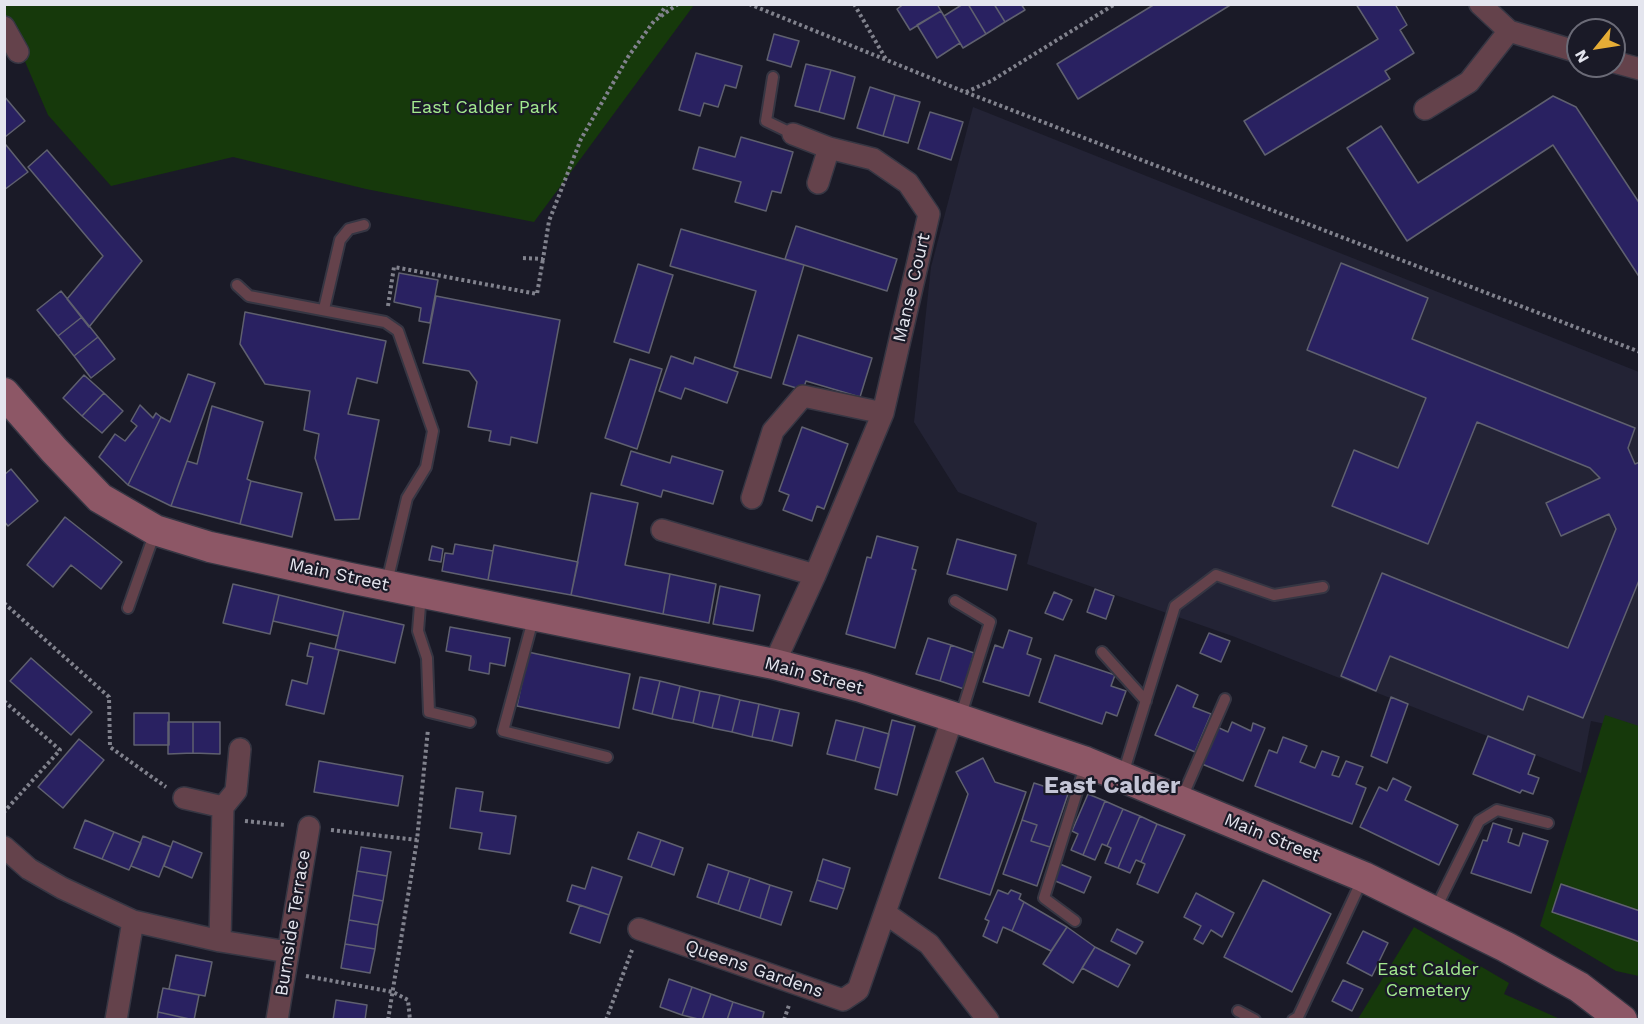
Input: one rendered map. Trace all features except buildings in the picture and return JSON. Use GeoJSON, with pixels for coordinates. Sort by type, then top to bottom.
{"type":"FeatureCollection","features":[{"type":"Feature","properties":{"kind":"main road","name":"Main Street"},"geometry":{"type":"LineString","coordinates":[[4,393],[100,498],[155,531],[210,548],[774,664],[861,687],[956,718],[1086,762],[1364,877],[1580,987],[1620,1019]]}},
{"type":"Feature","properties":{"kind":"street"},"geometry":{"type":"LineString","coordinates":[[1480,4],[1509,31],[1566,48]]}},
{"type":"Feature","properties":{"kind":"street"},"geometry":{"type":"LineString","coordinates":[[4,27],[18,52]]}},
{"type":"Feature","properties":{"kind":"street"},"geometry":{"type":"LineString","coordinates":[[1425,109],[1469,82],[1509,31]]}},
{"type":"Feature","properties":{"kind":"street","name":"Manse Court"},"geometry":{"type":"LineString","coordinates":[[774,664],[815,575],[883,413],[929,214],[908,183],[873,159],[829,148],[793,134]]}},
{"type":"Feature","properties":{"kind":"street"},"geometry":{"type":"LineString","coordinates":[[818,183],[829,148]]}},
{"type":"Feature","properties":{"kind":"street"},"geometry":{"type":"LineString","coordinates":[[752,498],[773,431],[803,396],[883,413]]}},
{"type":"Feature","properties":{"kind":"street"},"geometry":{"type":"LineString","coordinates":[[662,530],[815,575]]}},
{"type":"Feature","properties":{"kind":"street","name":"Queens Gardens"},"geometry":{"type":"LineString","coordinates":[[639,929],[843,1000],[858,990],[956,718]]}},
{"type":"Feature","properties":{"kind":"street"},"geometry":{"type":"LineString","coordinates":[[220,941],[223,807],[236,791],[240,749]]}},
{"type":"Feature","properties":{"kind":"street"},"geometry":{"type":"LineString","coordinates":[[184,798],[223,807]]}},
{"type":"Feature","properties":{"kind":"street","name":"Burnside Terrace"},"geometry":{"type":"LineString","coordinates":[[277,1020],[309,827]]}},
{"type":"Feature","properties":{"kind":"street"},"geometry":{"type":"LineString","coordinates":[[4,847],[29,869],[62,888],[133,921],[220,941],[287,962]]}},
{"type":"Feature","properties":{"kind":"street"},"geometry":{"type":"LineString","coordinates":[[885,913],[929,944],[988,1020]]}},
{"type":"Feature","properties":{"kind":"street"},"geometry":{"type":"LineString","coordinates":[[116,1020],[133,921]]}},
{"type":"Feature","properties":{"kind":"lane"},"geometry":{"type":"LineString","coordinates":[[773,77],[766,121],[793,134]]}},
{"type":"Feature","properties":{"kind":"lane"},"geometry":{"type":"LineString","coordinates":[[324,309],[340,240],[349,229],[364,225]]}},
{"type":"Feature","properties":{"kind":"lane"},"geometry":{"type":"LineString","coordinates":[[237,285],[249,296],[385,322],[398,331],[433,431],[426,467],[407,498],[386,585]]}},
{"type":"Feature","properties":{"kind":"lane"},"geometry":{"type":"LineString","coordinates":[[128,608],[155,531]]}},
{"type":"Feature","properties":{"kind":"lane"},"geometry":{"type":"LineString","coordinates":[[1123,777],[1175,606],[1216,575],[1274,595],[1323,587]]}},
{"type":"Feature","properties":{"kind":"lane"},"geometry":{"type":"LineString","coordinates":[[421,593],[418,631],[427,658],[429,712],[470,722]]}},
{"type":"Feature","properties":{"kind":"lane"},"geometry":{"type":"LineString","coordinates":[[955,602],[990,622],[956,718]]}},
{"type":"Feature","properties":{"kind":"lane"},"geometry":{"type":"LineString","coordinates":[[534,616],[503,731],[608,757]]}},
{"type":"Feature","properties":{"kind":"lane"},"geometry":{"type":"LineString","coordinates":[[1102,652],[1146,701]]}},
{"type":"Feature","properties":{"kind":"lane"},"geometry":{"type":"LineString","coordinates":[[1180,801],[1226,699]]}},
{"type":"Feature","properties":{"kind":"lane"},"geometry":{"type":"LineString","coordinates":[[1075,921],[1044,898],[1086,762]]}},
{"type":"Feature","properties":{"kind":"lane"},"geometry":{"type":"LineString","coordinates":[[1435,912],[1479,821],[1497,810],[1548,823]]}},
{"type":"Feature","properties":{"kind":"lane"},"geometry":{"type":"LineString","coordinates":[[1293,1020],[1298,1017],[1364,877]]}},
{"type":"Feature","properties":{"kind":"lane"},"geometry":{"type":"LineString","coordinates":[[1238,1011],[1255,1020]]}},
{"type":"Feature","properties":{"kind":"path"},"geometry":{"type":"LineString","coordinates":[[385,322],[394,267],[537,294],[549,221],[581,140],[628,57],[667,4]]}},
{"type":"Feature","properties":{"kind":"path"},"geometry":{"type":"LineString","coordinates":[[654,21],[678,4]]}},
{"type":"Feature","properties":{"kind":"path"},"geometry":{"type":"LineString","coordinates":[[749,4],[965,92],[1640,352]]}},
{"type":"Feature","properties":{"kind":"path"},"geometry":{"type":"LineString","coordinates":[[854,4],[888,61]]}},
{"type":"Feature","properties":{"kind":"path"},"geometry":{"type":"LineString","coordinates":[[965,92],[991,81],[1114,4]]}},
{"type":"Feature","properties":{"kind":"path"},"geometry":{"type":"LineString","coordinates":[[523,258],[543,259]]}},
{"type":"Feature","properties":{"kind":"path"},"geometry":{"type":"LineString","coordinates":[[4,603],[109,697],[110,747],[184,798]]}},
{"type":"Feature","properties":{"kind":"path"},"geometry":{"type":"LineString","coordinates":[[4,701],[60,750],[4,812]]}},
{"type":"Feature","properties":{"kind":"path"},"geometry":{"type":"LineString","coordinates":[[388,1020],[417,840],[429,712]]}},
{"type":"Feature","properties":{"kind":"path"},"geometry":{"type":"LineString","coordinates":[[606,1020],[639,929]]}},
{"type":"Feature","properties":{"kind":"path"},"geometry":{"type":"LineString","coordinates":[[287,962],[393,992],[408,1000],[410,1020]]}},
{"type":"Feature","properties":{"kind":"shaded area"},"geometry":{"type":"Polygon","coordinates":[[[973,107],[1639,372],[1639,731],[1591,721],[1581,773],[1235,637],[1027,564],[1037,523],[958,492],[914,422],[931,267],[973,107]]]}},
{"type":"Feature","properties":{"kind":"green space","name":"East Calder Park"},"geometry":{"type":"Polygon","coordinates":[[[4,5],[694,5],[534,222],[366,189],[233,157],[111,186],[48,115],[5,15],[4,5]]]}},
{"type":"Feature","properties":{"kind":"green space"},"geometry":{"type":"Polygon","coordinates":[[[1605,715],[1639,726],[1639,976],[1616,971],[1540,926],[1605,715]]]}},
{"type":"Feature","properties":{"kind":"green space","name":"East Calder Cemetery"},"geometry":{"type":"Polygon","coordinates":[[[1414,927],[1509,983],[1504,994],[1560,1019],[1358,1019],[1414,927]]]}},
{"type":"Feature","properties":{"kind":"district","name":"East Calder"},"geometry":{"type":"Point","coordinates":[1112,786]}}]}
